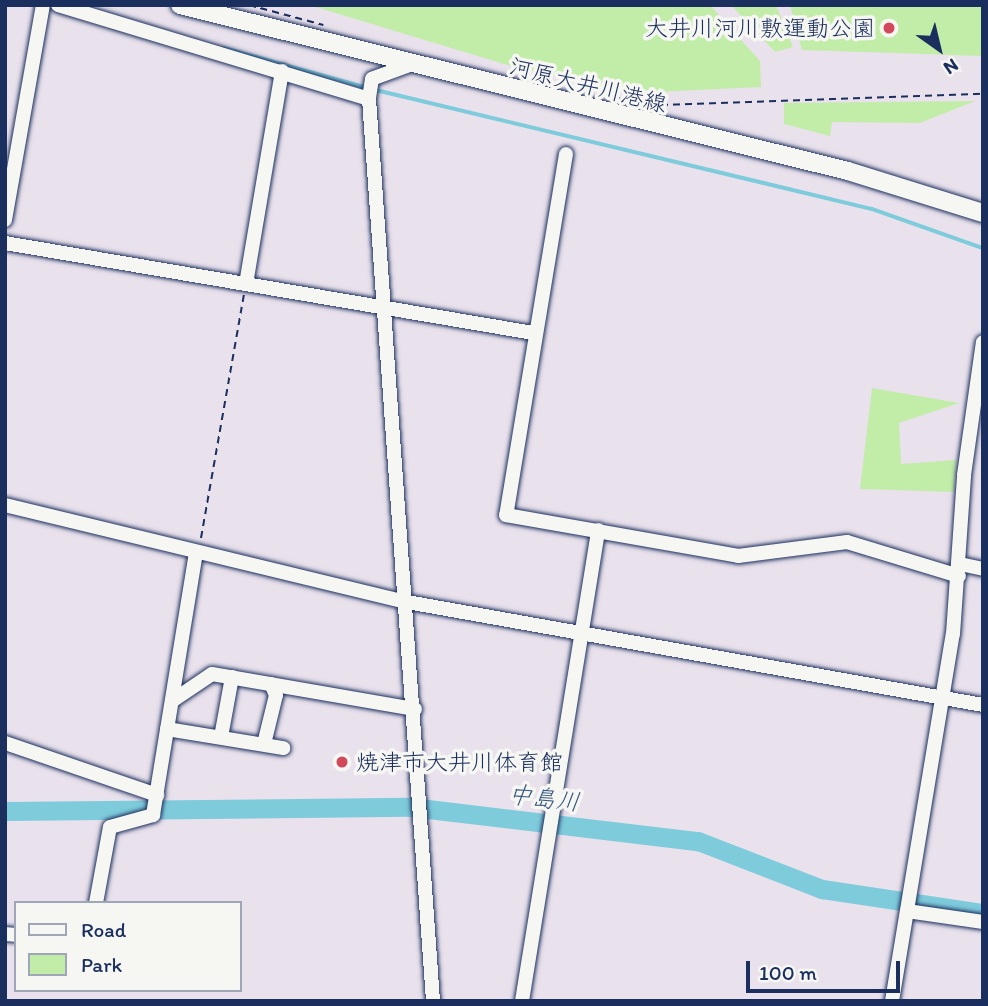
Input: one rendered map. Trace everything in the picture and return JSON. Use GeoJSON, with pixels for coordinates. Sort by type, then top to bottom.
{"type":"FeatureCollection","features":[{"type":"Feature","properties":{"kind":"main road","name":"河原大井川港線"},"geometry":{"type":"LineString","coordinates":[[180,5],[407,66],[848,170],[983,213]]}},
{"type":"Feature","properties":{"kind":"street"},"geometry":{"type":"LineString","coordinates":[[5,220],[43,5]]}},
{"type":"Feature","properties":{"kind":"street"},"geometry":{"type":"LineString","coordinates":[[58,5],[282,71],[370,92],[407,66]]}},
{"type":"Feature","properties":{"kind":"street"},"geometry":{"type":"LineString","coordinates":[[246,284],[282,71]]}},
{"type":"Feature","properties":{"kind":"street"},"geometry":{"type":"LineString","coordinates":[[370,92],[415,709],[418,797],[433,1001]]}},
{"type":"Feature","properties":{"kind":"street"},"geometry":{"type":"LineString","coordinates":[[566,154],[502,510],[738,556],[847,542],[959,570],[983,569]]}},
{"type":"Feature","properties":{"kind":"street"},"geometry":{"type":"LineString","coordinates":[[5,243],[533,332]]}},
{"type":"Feature","properties":{"kind":"street"},"geometry":{"type":"LineString","coordinates":[[892,1001],[942,695],[959,570],[983,342]]}},
{"type":"Feature","properties":{"kind":"street"},"geometry":{"type":"LineString","coordinates":[[5,505],[407,602],[942,695],[983,705]]}},
{"type":"Feature","properties":{"kind":"street"},"geometry":{"type":"LineString","coordinates":[[522,1001],[598,530]]}},
{"type":"Feature","properties":{"kind":"street"},"geometry":{"type":"LineString","coordinates":[[96,901],[110,827],[153,815],[197,553]]}},
{"type":"Feature","properties":{"kind":"street"},"geometry":{"type":"LineString","coordinates":[[172,701],[212,674],[415,709]]}},
{"type":"Feature","properties":{"kind":"street"},"geometry":{"type":"LineString","coordinates":[[221,737],[232,677]]}},
{"type":"Feature","properties":{"kind":"street"},"geometry":{"type":"LineString","coordinates":[[264,744],[276,695],[271,684]]}},
{"type":"Feature","properties":{"kind":"street"},"geometry":{"type":"LineString","coordinates":[[167,729],[284,748]]}},
{"type":"Feature","properties":{"kind":"street"},"geometry":{"type":"LineString","coordinates":[[6,744],[157,795]]}},
{"type":"Feature","properties":{"kind":"street"},"geometry":{"type":"LineString","coordinates":[[907,911],[983,922]]}},
{"type":"Feature","properties":{"kind":"path"},"geometry":{"type":"LineString","coordinates":[[249,5],[327,26]]}},
{"type":"Feature","properties":{"kind":"path"},"geometry":{"type":"LineString","coordinates":[[611,97],[661,105],[983,94]]}},
{"type":"Feature","properties":{"kind":"path"},"geometry":{"type":"LineString","coordinates":[[197,553],[246,284]]}},
{"type":"Feature","properties":{"kind":"green space"},"geometry":{"type":"Polygon","coordinates":[[[309,5],[710,5],[760,61],[761,87],[655,92],[514,67],[309,5]]]}},
{"type":"Feature","properties":{"kind":"green space"},"geometry":{"type":"Polygon","coordinates":[[[731,5],[776,5],[793,47],[775,52],[731,5]]]}},
{"type":"Feature","properties":{"kind":"green space","name":"大井川河川敷運動公園"},"geometry":{"type":"Polygon","coordinates":[[[790,5],[983,5],[983,56],[802,50],[790,5]]]}},
{"type":"Feature","properties":{"kind":"green space"},"geometry":{"type":"Polygon","coordinates":[[[975,101],[920,123],[832,122],[830,136],[784,124],[784,103],[975,101]]]}},
{"type":"Feature","properties":{"kind":"green space"},"geometry":{"type":"Polygon","coordinates":[[[872,388],[959,403],[899,423],[901,464],[956,460],[954,492],[860,489],[872,388]]]}},
{"type":"Feature","properties":{"kind":"waterway"},"geometry":{"type":"LineString","coordinates":[[224,48],[368,88]]}},
{"type":"Feature","properties":{"kind":"waterway"},"geometry":{"type":"LineString","coordinates":[[376,90],[872,209],[983,248]]}},
{"type":"Feature","properties":{"kind":"waterway","name":"中島川"},"geometry":{"type":"LineString","coordinates":[[5,811],[411,807],[698,841],[822,889],[983,913]]}},
{"type":"Feature","properties":{"kind":"place","name":"大井川河川敷運動公園"},"geometry":{"type":"Point","coordinates":[889,28]}},
{"type":"Feature","properties":{"kind":"place","name":"焼津市大井川体育館"},"geometry":{"type":"Point","coordinates":[342,762]}}]}
